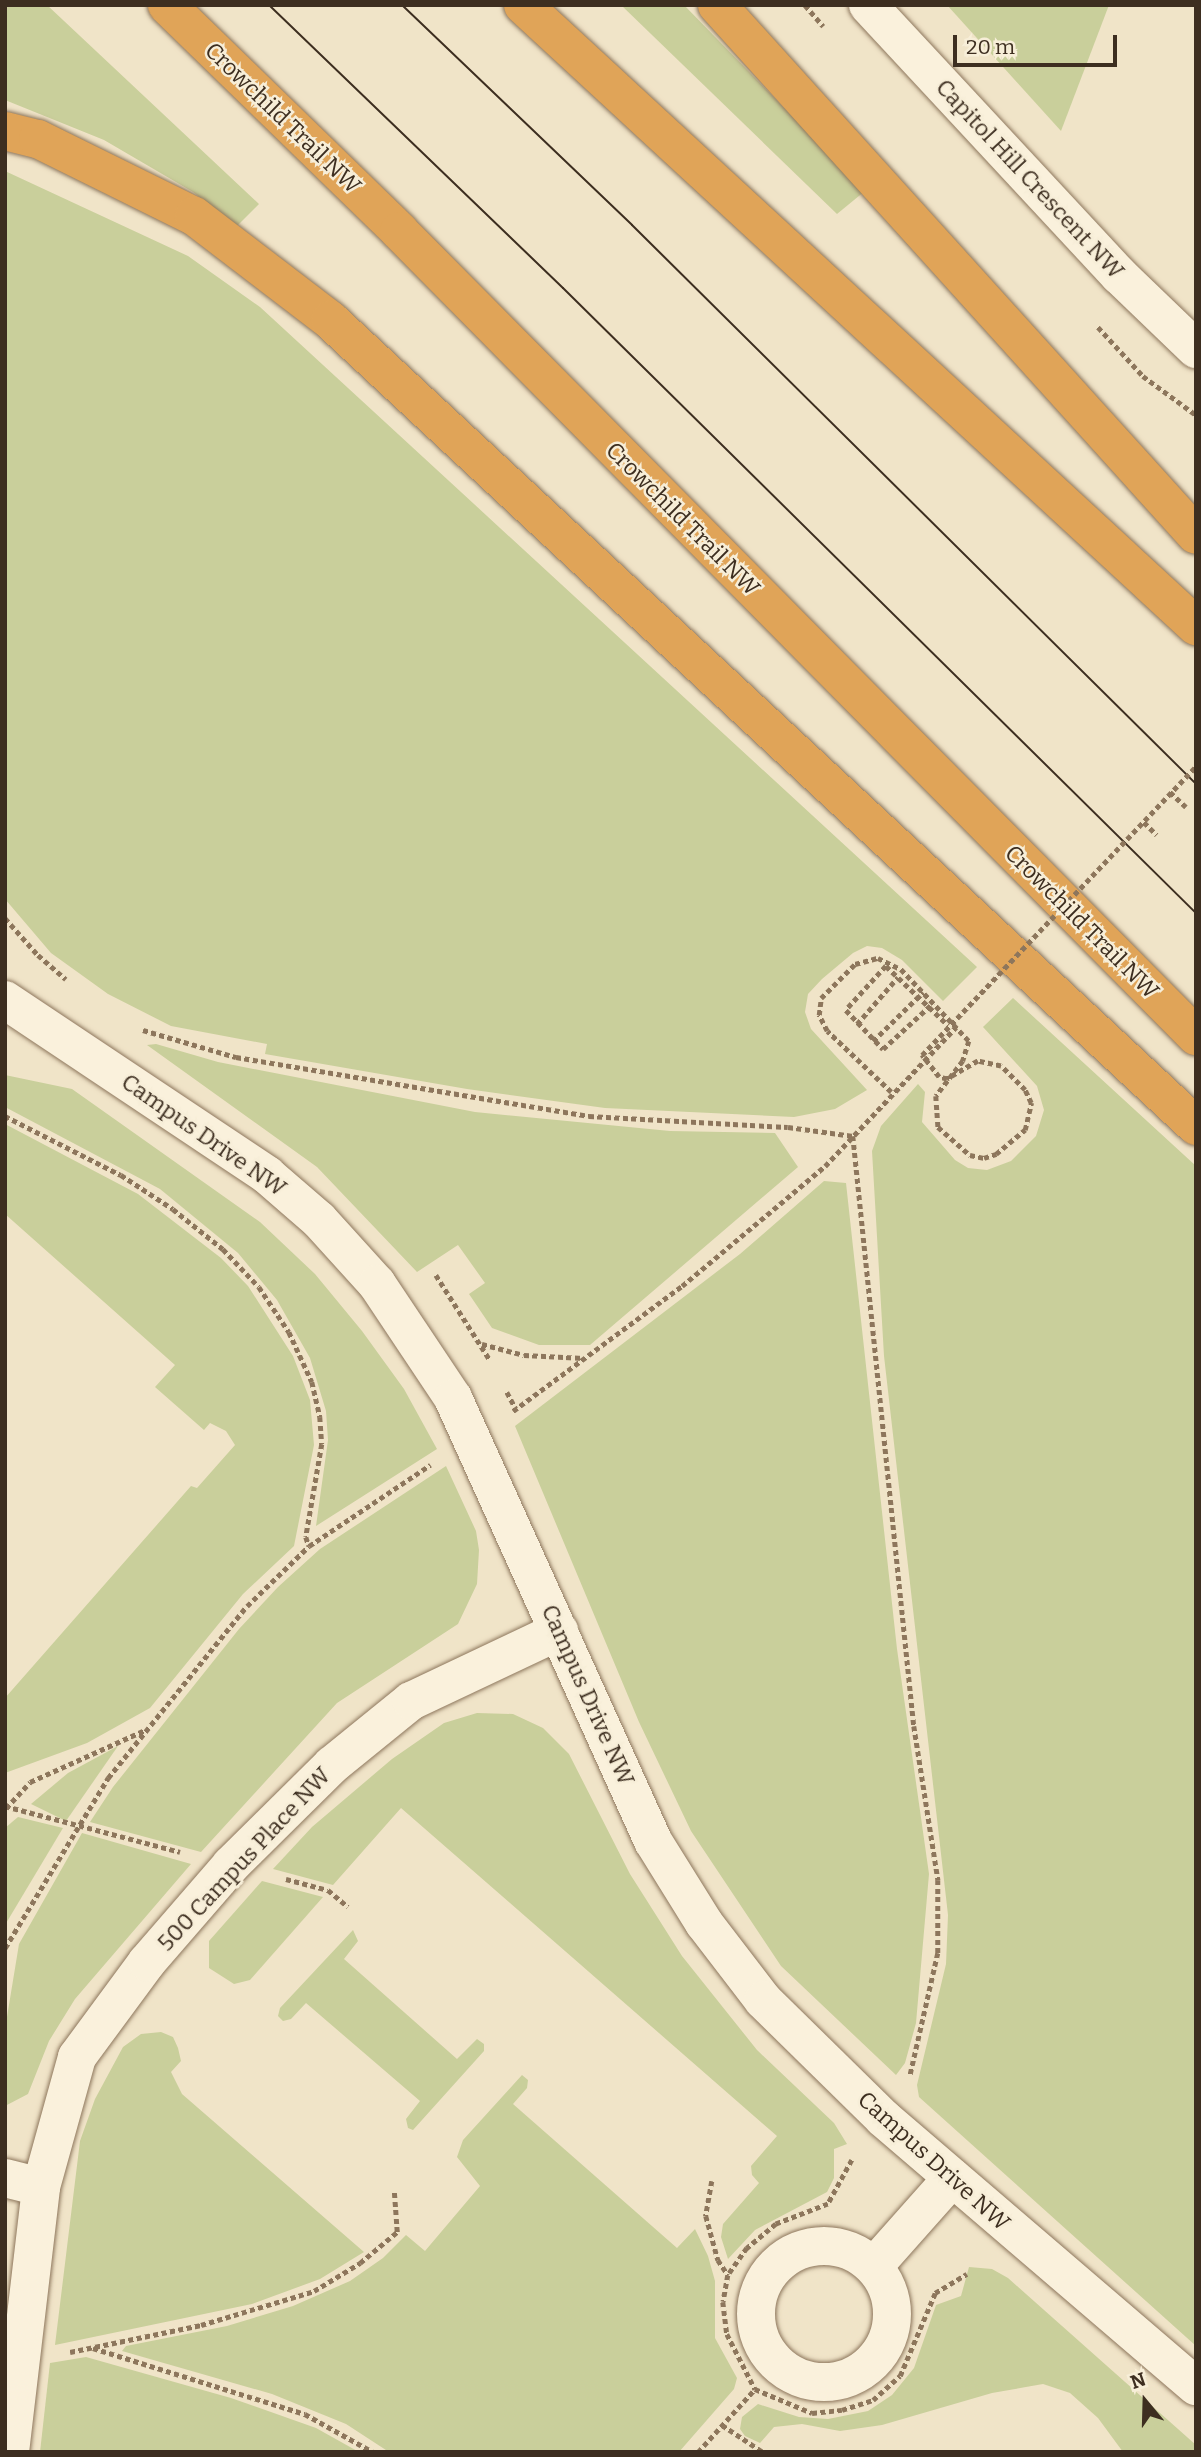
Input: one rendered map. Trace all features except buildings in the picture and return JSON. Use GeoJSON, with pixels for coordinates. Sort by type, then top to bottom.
{"type":"FeatureCollection","features":[{"type":"Feature","properties":{"kind":"highway","name":"Crowchild Trail NW"},"geometry":{"type":"LineString","coordinates":[[167,5],[399,231],[1196,1036]]}},
{"type":"Feature","properties":{"kind":"highway"},"geometry":{"type":"LineString","coordinates":[[523,5],[1196,626]]}},
{"type":"Feature","properties":{"kind":"highway"},"geometry":{"type":"LineString","coordinates":[[717,5],[1196,535]]}},
{"type":"Feature","properties":{"kind":"highway"},"geometry":{"type":"LineString","coordinates":[[5,131],[38,139],[194,216],[330,320],[1196,1126]]}},
{"type":"Feature","properties":{"kind":"street","name":"Capitol Hill Crescent NW"},"geometry":{"type":"LineString","coordinates":[[868,5],[1119,275],[1196,349]]}},
{"type":"Feature","properties":{"kind":"street","name":"Campus Drive NW"},"geometry":{"type":"LineString","coordinates":[[5,1000],[267,1175],[319,1220],[377,1284],[453,1398],[653,1841],[704,1923],[763,2000],[952,2178],[1196,2386]]}},
{"type":"Feature","properties":{"kind":"street","name":"500 Campus Place NW"},"geometry":{"type":"LineString","coordinates":[[10,2452],[23,2182],[58,2114],[77,2057],[147,1962],[231,1865],[332,1765],[411,1701],[559,1631]]}},
{"type":"Feature","properties":{"kind":"street"},"geometry":{"type":"LineString","coordinates":[[874,2266],[952,2178]]}},
{"type":"Feature","properties":{"kind":"path"},"geometry":{"type":"LineString","coordinates":[[891,1092],[827,1031],[819,1015],[821,998],[855,964],[878,958],[901,969],[923,992],[933,1003],[956,1027],[969,1041],[963,1060],[936,1096],[938,1127],[958,1149],[977,1157],[1006,1149],[1025,1130],[1030,1116],[1025,1090],[1001,1066],[978,1061],[947,1079],[922,1060],[925,1049],[948,1026],[1144,822],[1196,766]]}},
{"type":"Feature","properties":{"kind":"path"},"geometry":{"type":"LineString","coordinates":[[1170,792],[1185,807]]}},
{"type":"Feature","properties":{"kind":"path"},"geometry":{"type":"LineString","coordinates":[[1144,822],[1157,835]]}},
{"type":"Feature","properties":{"kind":"path"},"geometry":{"type":"LineString","coordinates":[[5,918],[38,955],[73,984]]}},
{"type":"Feature","properties":{"kind":"path"},"geometry":{"type":"LineString","coordinates":[[933,1003],[883,1049],[846,1010],[886,966],[898,977],[948,1026]]}},
{"type":"Feature","properties":{"kind":"path"},"geometry":{"type":"LineString","coordinates":[[857,1024],[898,977]]}},
{"type":"Feature","properties":{"kind":"path"},"geometry":{"type":"LineString","coordinates":[[873,1041],[923,992]]}},
{"type":"Feature","properties":{"kind":"path"},"geometry":{"type":"LineString","coordinates":[[132,1024],[142,1030],[248,1060],[589,1116],[788,1127],[853,1136]]}},
{"type":"Feature","properties":{"kind":"path"},"geometry":{"type":"LineString","coordinates":[[507,1416],[682,1286],[825,1166],[891,1092],[956,1027]]}},
{"type":"Feature","properties":{"kind":"path"},"geometry":{"type":"LineString","coordinates":[[129,1031],[142,1030]]}},
{"type":"Feature","properties":{"kind":"path"},"geometry":{"type":"LineString","coordinates":[[5,1116],[121,1175],[173,1209],[223,1249],[259,1287],[289,1332],[313,1382],[320,1417],[322,1444],[306,1537],[309,1546]]}},
{"type":"Feature","properties":{"kind":"path"},"geometry":{"type":"LineString","coordinates":[[853,1136],[914,1726],[938,1880],[938,1953],[907,2086]]}},
{"type":"Feature","properties":{"kind":"path"},"geometry":{"type":"LineString","coordinates":[[481,1344],[524,1354],[586,1358]]}},
{"type":"Feature","properties":{"kind":"path"},"geometry":{"type":"LineString","coordinates":[[5,1948],[78,1824],[145,1730],[247,1605],[309,1546],[440,1458]]}},
{"type":"Feature","properties":{"kind":"path"},"geometry":{"type":"LineString","coordinates":[[6,1807],[30,1782],[145,1730]]}},
{"type":"Feature","properties":{"kind":"path"},"geometry":{"type":"LineString","coordinates":[[6,1807],[183,1853]]}},
{"type":"Feature","properties":{"kind":"path"},"geometry":{"type":"LineString","coordinates":[[281,1877],[328,1891],[348,1907]]}},
{"type":"Feature","properties":{"kind":"path"},"geometry":{"type":"LineString","coordinates":[[852,2160],[828,2204],[776,2224],[747,2248],[728,2275],[723,2302],[727,2334],[755,2389],[812,2413],[842,2410],[873,2400],[900,2376],[935,2293],[967,2274]]}},
{"type":"Feature","properties":{"kind":"path"},"geometry":{"type":"LineString","coordinates":[[712,2181],[706,2216],[718,2260],[728,2275]]}},
{"type":"Feature","properties":{"kind":"path"},"geometry":{"type":"LineString","coordinates":[[65,2353],[201,2325],[314,2291],[360,2263],[397,2232],[394,2190]]}},
{"type":"Feature","properties":{"kind":"path"},"geometry":{"type":"LineString","coordinates":[[92,2348],[305,2414],[373,2452]]}},
{"type":"Feature","properties":{"kind":"path"},"geometry":{"type":"LineString","coordinates":[[698,2452],[755,2389]]}},
{"type":"Feature","properties":{"kind":"path"},"geometry":{"type":"LineString","coordinates":[[722,2425],[762,2452]]}},
{"type":"Feature","properties":{"kind":"green space"},"geometry":{"type":"Polygon","coordinates":[[[5,5],[47,5],[259,204],[237,226],[193,192],[104,140],[5,100],[5,5]]]}},
{"type":"Feature","properties":{"kind":"green space"},"geometry":{"type":"Polygon","coordinates":[[[621,5],[684,5],[865,191],[837,214],[621,5]]]}},
{"type":"Feature","properties":{"kind":"green space"},"geometry":{"type":"Polygon","coordinates":[[[947,5],[1109,5],[1061,131],[947,5]]]}},
{"type":"Feature","properties":{"kind":"green space"},"geometry":{"type":"Polygon","coordinates":[[[5,171],[188,256],[260,307],[977,967],[943,1001],[902,960],[882,948],[867,946],[853,953],[808,994],[805,1012],[811,1029],[867,1090],[835,1109],[794,1117],[605,1108],[467,1089],[265,1054],[267,1044],[171,1026],[108,994],[51,953],[5,899],[5,171]]]}},
{"type":"Feature","properties":{"kind":"green space"},"geometry":{"type":"Polygon","coordinates":[[[1013,998],[1196,1166],[1196,2346],[919,2097],[917,2085],[946,1964],[948,1915],[884,1356],[872,1151],[881,1126],[918,1084],[925,1092],[922,1122],[955,1160],[968,1168],[987,1170],[1011,1161],[1036,1136],[1044,1110],[1037,1086],[983,1027],[1013,998]]]}},
{"type":"Feature","properties":{"kind":"green space"},"geometry":{"type":"Polygon","coordinates":[[[156,1044],[218,1062],[475,1112],[670,1131],[775,1133],[798,1167],[590,1345],[539,1345],[492,1328],[469,1294],[485,1283],[458,1245],[417,1272],[317,1167],[147,1045],[156,1044]]]}},
{"type":"Feature","properties":{"kind":"green space"},"geometry":{"type":"Polygon","coordinates":[[[5,1075],[72,1089],[260,1222],[315,1274],[362,1331],[404,1389],[437,1449],[316,1526],[328,1440],[326,1411],[310,1358],[277,1300],[238,1253],[160,1189],[5,1107],[5,1075]]]}},
{"type":"Feature","properties":{"kind":"green space"},"geometry":{"type":"Polygon","coordinates":[[[5,1124],[138,1194],[221,1258],[248,1286],[293,1356],[310,1400],[314,1445],[294,1546],[243,1594],[150,1708],[87,1743],[5,1773],[5,1698],[191,1486],[197,1488],[235,1445],[226,1431],[210,1423],[204,1430],[155,1387],[175,1365],[5,1214],[5,1124]]]}},
{"type":"Feature","properties":{"kind":"green space"},"geometry":{"type":"Polygon","coordinates":[[[824,1181],[846,1183],[897,1649],[929,1874],[916,2023],[905,2063],[896,2075],[781,1966],[691,1831],[639,1722],[515,1426],[740,1254],[824,1181]]]}},
{"type":"Feature","properties":{"kind":"green space"},"geometry":{"type":"Polygon","coordinates":[[[446,1466],[476,1531],[479,1550],[477,1584],[458,1624],[337,1703],[201,1852],[90,1822],[113,1787],[239,1629],[278,1587],[320,1549],[446,1466]]]}},
{"type":"Feature","properties":{"kind":"green space"},"geometry":{"type":"Polygon","coordinates":[[[477,1713],[513,1714],[543,1728],[569,1754],[630,1874],[682,1956],[757,2050],[834,2123],[847,2144],[834,2149],[834,2178],[827,2192],[755,2230],[728,2259],[721,2237],[723,2224],[759,2183],[752,2175],[751,2166],[777,2136],[401,1808],[333,1885],[273,1869],[312,1827],[392,1759],[444,1723],[477,1713]]]}},
{"type":"Feature","properties":{"kind":"green space"},"geometry":{"type":"Polygon","coordinates":[[[118,1746],[66,1821],[31,1804],[68,1773],[118,1746]]]}},
{"type":"Feature","properties":{"kind":"green space"},"geometry":{"type":"Polygon","coordinates":[[[18,1817],[63,1828],[5,1925],[5,1828],[18,1817]]]}},
{"type":"Feature","properties":{"kind":"green space"},"geometry":{"type":"Polygon","coordinates":[[[82,1833],[191,1864],[75,1999],[49,2041],[28,2094],[5,2106],[5,2029],[19,1944],[82,1833]]]}},
{"type":"Feature","properties":{"kind":"green space"},"geometry":{"type":"Polygon","coordinates":[[[262,1881],[323,1897],[250,1980],[234,1984],[209,1968],[209,1941],[262,1881]]]}},
{"type":"Feature","properties":{"kind":"green space"},"geometry":{"type":"Polygon","coordinates":[[[353,1930],[358,1941],[344,1959],[457,2059],[477,2039],[484,2044],[484,2051],[413,2130],[408,2128],[406,2119],[420,2101],[306,2003],[291,2019],[283,2021],[278,2016],[280,2008],[353,1930]]]}},
{"type":"Feature","properties":{"kind":"green space"},"geometry":{"type":"Polygon","coordinates":[[[161,2032],[173,2037],[178,2048],[181,2061],[171,2072],[182,2094],[364,2252],[320,2279],[252,2304],[55,2345],[80,2141],[95,2099],[123,2047],[141,2034],[161,2032]]]}},
{"type":"Feature","properties":{"kind":"green space"},"geometry":{"type":"Polygon","coordinates":[[[522,2075],[528,2080],[527,2088],[513,2104],[677,2248],[695,2229],[708,2256],[715,2281],[715,2338],[737,2378],[734,2389],[679,2452],[389,2452],[346,2424],[272,2394],[122,2351],[126,2346],[227,2326],[293,2306],[350,2281],[383,2258],[406,2235],[425,2251],[480,2186],[457,2157],[463,2140],[522,2075]]]}},
{"type":"Feature","properties":{"kind":"green space"},"geometry":{"type":"Polygon","coordinates":[[[969,2267],[992,2269],[1008,2278],[1196,2445],[1196,2452],[1123,2452],[1098,2418],[1070,2393],[1043,2384],[992,2393],[882,2425],[840,2431],[802,2424],[774,2427],[760,2443],[745,2436],[740,2429],[742,2417],[758,2404],[799,2417],[828,2419],[868,2411],[892,2395],[914,2368],[936,2305],[961,2296],[969,2267]]]}},
{"type":"Feature","properties":{"kind":"green space"},"geometry":{"type":"Polygon","coordinates":[[[86,2357],[231,2398],[316,2428],[359,2452],[40,2452],[50,2363],[86,2357]]]}},
{"type":"Feature","properties":{"kind":"tram line"},"geometry":{"type":"LineString","coordinates":[[269,5],[563,288],[1196,913]]}},
{"type":"Feature","properties":{"kind":"tram line"},"geometry":{"type":"LineString","coordinates":[[402,5],[632,225],[1196,784]]}}]}
